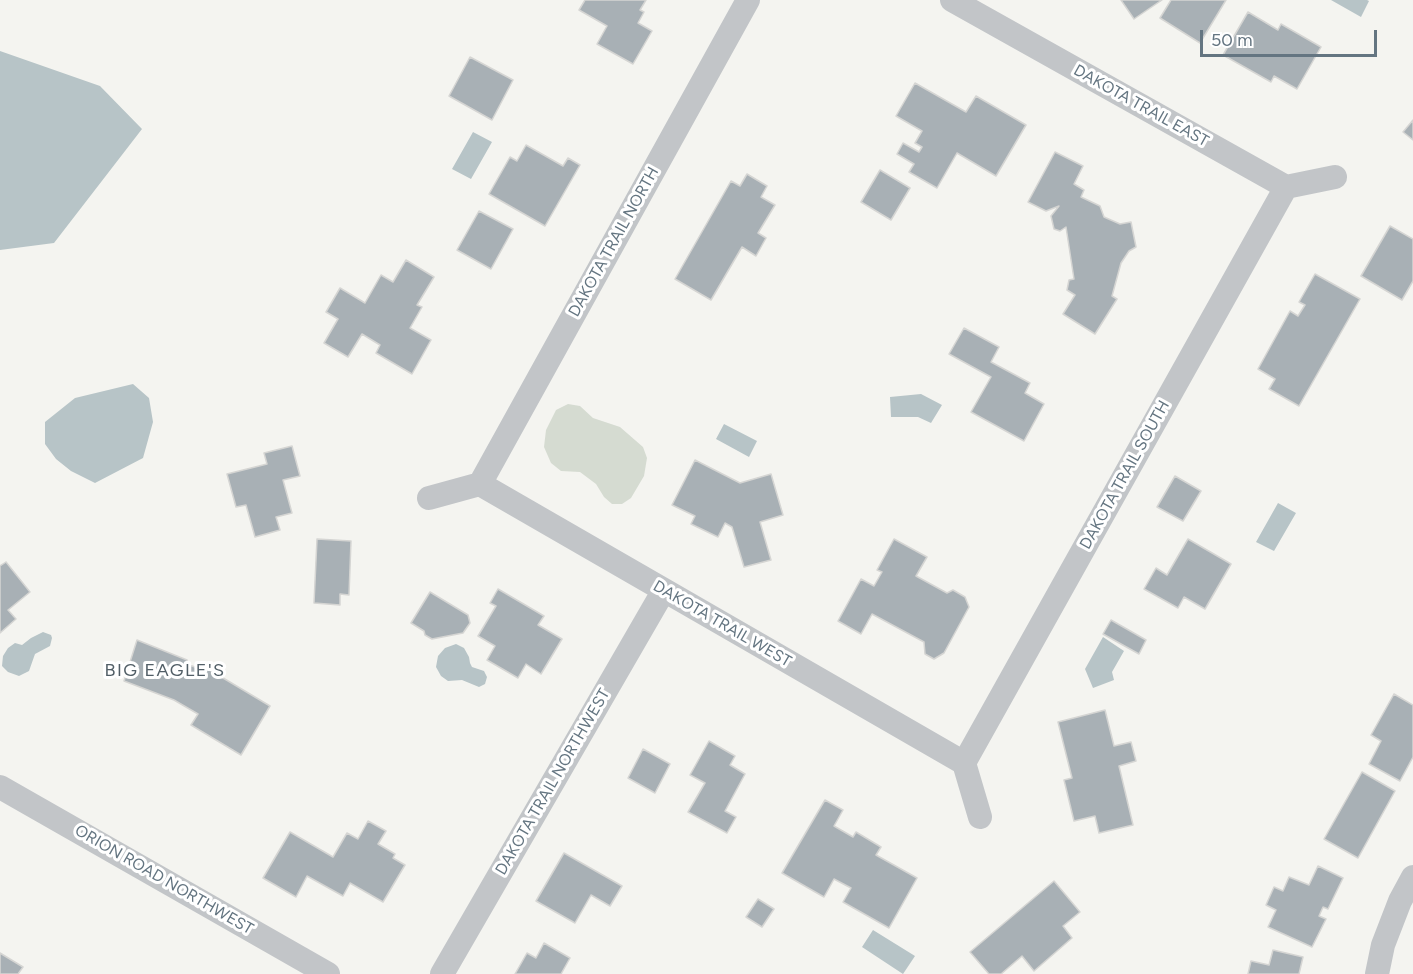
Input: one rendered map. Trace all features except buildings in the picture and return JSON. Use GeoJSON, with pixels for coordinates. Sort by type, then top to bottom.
{"type":"FeatureCollection","features":[{"type":"Feature","properties":{"kind":"street","name":"DAKOTA TRAIL NORTH"},"geometry":{"type":"LineString","coordinates":[[480,484],[748,0]]}},
{"type":"Feature","properties":{"kind":"street","name":"DAKOTA TRAIL EAST"},"geometry":{"type":"LineString","coordinates":[[952,0],[1286,187]]}},
{"type":"Feature","properties":{"kind":"street"},"geometry":{"type":"LineString","coordinates":[[1286,187],[1335,177]]}},
{"type":"Feature","properties":{"kind":"street","name":"DAKOTA TRAIL SOUTH"},"geometry":{"type":"LineString","coordinates":[[964,763],[1286,187]]}},
{"type":"Feature","properties":{"kind":"street"},"geometry":{"type":"LineString","coordinates":[[429,498],[480,484]]}},
{"type":"Feature","properties":{"kind":"street","name":"DAKOTA TRAIL WEST"},"geometry":{"type":"LineString","coordinates":[[480,484],[964,763]]}},
{"type":"Feature","properties":{"kind":"street","name":"DAKOTA TRAIL NORTHWEST"},"geometry":{"type":"LineString","coordinates":[[442,974],[664,590]]}},
{"type":"Feature","properties":{"kind":"street"},"geometry":{"type":"LineString","coordinates":[[964,763],[980,817]]}},
{"type":"Feature","properties":{"kind":"street","name":"ORION ROAD NORTHWEST"},"geometry":{"type":"LineString","coordinates":[[0,787],[328,974]]}},
{"type":"Feature","properties":{"kind":"street"},"geometry":{"type":"LineString","coordinates":[[1377,974],[1383,945],[1400,901],[1413,877]]}},
{"type":"Feature","properties":{"kind":"shaded area"},"geometry":{"type":"Polygon","coordinates":[[[1331,0],[1367,0],[1369,1],[1361,17],[1331,0]]]}},
{"type":"Feature","properties":{"kind":"shaded area"},"geometry":{"type":"Polygon","coordinates":[[[0,51],[100,86],[142,129],[54,243],[0,250],[0,51]]]}},
{"type":"Feature","properties":{"kind":"shaded area"},"geometry":{"type":"Polygon","coordinates":[[[473,132],[492,142],[471,179],[452,169],[473,132]]]}},
{"type":"Feature","properties":{"kind":"shaded area"},"geometry":{"type":"Polygon","coordinates":[[[133,384],[149,398],[153,422],[143,458],[95,483],[71,471],[56,459],[45,444],[45,422],[75,398],[133,384]]]}},
{"type":"Feature","properties":{"kind":"shaded area"},"geometry":{"type":"Polygon","coordinates":[[[921,394],[942,405],[931,423],[918,417],[891,417],[890,397],[921,394]]]}},
{"type":"Feature","properties":{"kind":"shaded area"},"geometry":{"type":"Polygon","coordinates":[[[568,404],[580,406],[593,418],[620,427],[643,447],[647,458],[644,476],[631,498],[622,504],[612,504],[604,497],[596,484],[580,472],[561,471],[551,463],[544,447],[546,430],[556,410],[568,404]]]}},
{"type":"Feature","properties":{"kind":"shaded area"},"geometry":{"type":"Polygon","coordinates":[[[724,424],[757,441],[749,457],[716,439],[724,424]]]}},
{"type":"Feature","properties":{"kind":"shaded area"},"geometry":{"type":"Polygon","coordinates":[[[1278,503],[1296,513],[1274,551],[1256,542],[1278,503]]]}},
{"type":"Feature","properties":{"kind":"shaded area"},"geometry":{"type":"Polygon","coordinates":[[[43,632],[51,635],[50,646],[35,654],[29,671],[19,676],[8,672],[2,666],[3,656],[8,648],[15,643],[22,645],[43,632]]]}},
{"type":"Feature","properties":{"kind":"shaded area"},"geometry":{"type":"Polygon","coordinates":[[[1103,637],[1124,651],[1112,672],[1114,680],[1093,688],[1085,669],[1103,637]]]}},
{"type":"Feature","properties":{"kind":"shaded area"},"geometry":{"type":"Polygon","coordinates":[[[456,644],[464,648],[472,667],[484,671],[487,677],[485,684],[479,687],[462,680],[448,681],[441,676],[436,667],[438,656],[445,648],[456,644]]]}},
{"type":"Feature","properties":{"kind":"shaded area"},"geometry":{"type":"Polygon","coordinates":[[[873,930],[915,956],[903,974],[862,947],[873,930]]]}},
{"type":"Feature","properties":{"kind":"district","name":"BIG EAGLE'S"},"geometry":{"type":"Point","coordinates":[165,671]}}]}
